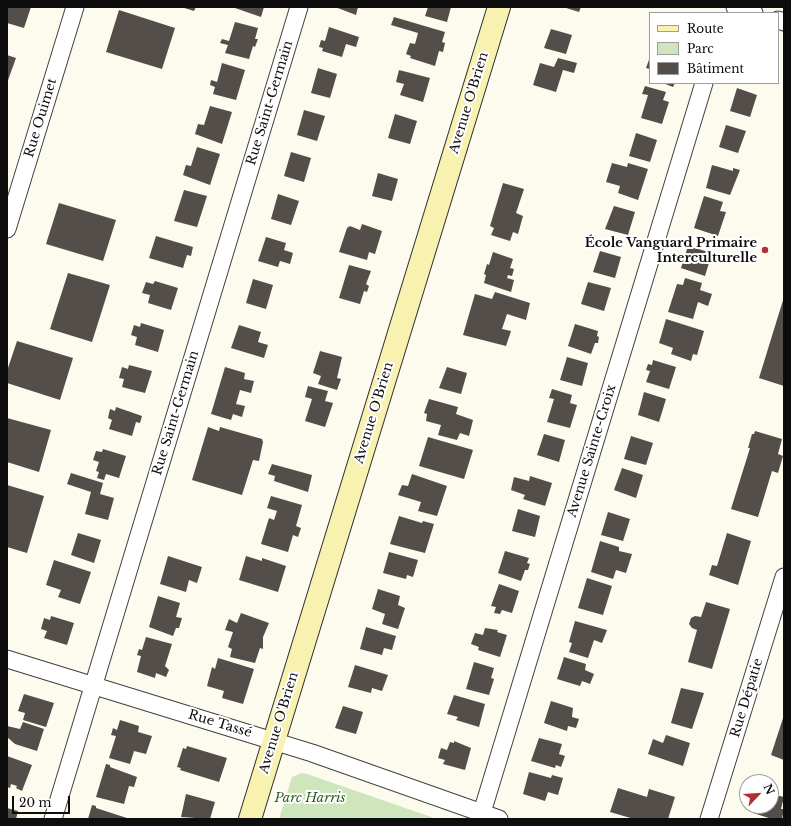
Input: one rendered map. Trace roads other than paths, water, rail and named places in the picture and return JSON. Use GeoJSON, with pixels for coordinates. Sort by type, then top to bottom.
{"type":"FeatureCollection","features":[{"type":"Feature","properties":{"kind":"street","name":"Rue Ouimet"},"geometry":{"type":"LineString","coordinates":[[7,229],[75,7]]}},
{"type":"Feature","properties":{"kind":"street","name":"Rue Saint-Germain"},"geometry":{"type":"LineString","coordinates":[[52,819],[299,7]]}},
{"type":"Feature","properties":{"kind":"street","name":"Avenue O'Brien"},"geometry":{"type":"LineString","coordinates":[[250,819],[499,7]]}},
{"type":"Feature","properties":{"kind":"street"},"geometry":{"type":"LineString","coordinates":[[735,7],[751,12]]}},
{"type":"Feature","properties":{"kind":"street","name":"Avenue Sainte-Croix"},"geometry":{"type":"LineString","coordinates":[[480,816],[704,84]]}},
{"type":"Feature","properties":{"kind":"street","name":"Rue Dépatie"},"geometry":{"type":"LineString","coordinates":[[709,819],[784,577]]}},
{"type":"Feature","properties":{"kind":"street","name":"Rue Tassé"},"geometry":{"type":"LineString","coordinates":[[7,659],[274,740],[480,816],[500,819]]}},
{"type":"Feature","properties":{"kind":"place","name":"École Vanguard Primaire Interculturelle"},"geometry":{"type":"Point","coordinates":[765,250]}},
{"type":"Feature","properties":{"kind":"park label","name":"Parc Harris"},"geometry":{"type":"Point","coordinates":[310,798]}}]}
